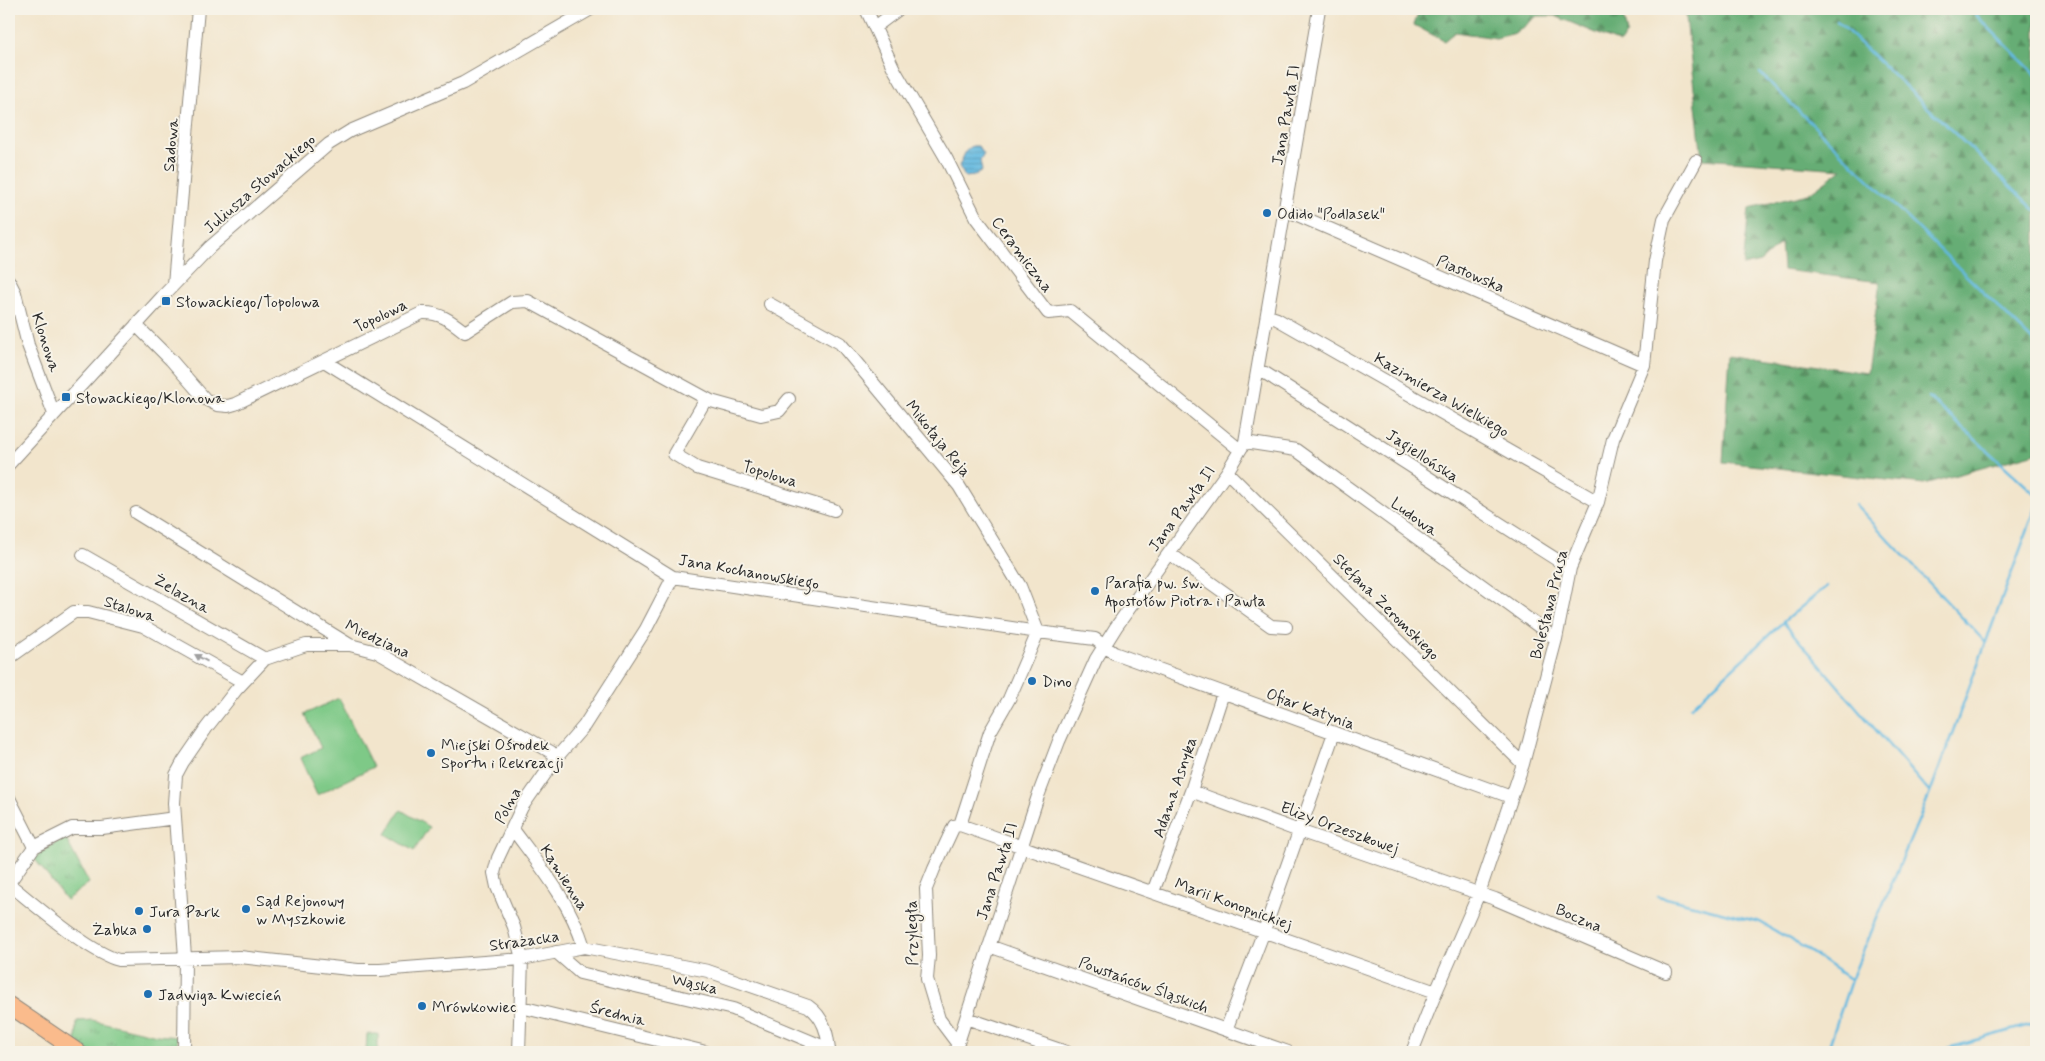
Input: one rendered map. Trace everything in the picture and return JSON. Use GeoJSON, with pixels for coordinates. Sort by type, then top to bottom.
{"type":"FeatureCollection","features":[{"type":"Feature","properties":{"kind":"main road"},"geometry":{"type":"LineString","coordinates":[[9,1005],[78,1052]]}},
{"type":"Feature","properties":{"kind":"main road"},"geometry":{"type":"LineString","coordinates":[[54,1035],[68,1052]]}},
{"type":"Feature","properties":{"kind":"street","name":"Sadowa"},"geometry":{"type":"LineString","coordinates":[[174,284],[198,9]]}},
{"type":"Feature","properties":{"kind":"street","name":"Juliusza Słowackiego"},"geometry":{"type":"LineString","coordinates":[[9,464],[210,247],[329,144],[357,128],[463,83],[591,9]]}},
{"type":"Feature","properties":{"kind":"street","name":"Ceramiczna"},"geometry":{"type":"LineString","coordinates":[[866,9],[894,70],[946,158],[976,218],[1048,313],[1070,312],[1242,446]]}},
{"type":"Feature","properties":{"kind":"street"},"geometry":{"type":"LineString","coordinates":[[875,27],[899,9]]}},
{"type":"Feature","properties":{"kind":"street","name":"Jana Pawła II"},"geometry":{"type":"LineString","coordinates":[[956,1048],[1021,846],[1059,741],[1103,645],[1227,472],[1242,446],[1268,316],[1320,9]]}},
{"type":"Feature","properties":{"kind":"street","name":"Bolesława Prusa"},"geometry":{"type":"LineString","coordinates":[[1412,1052],[1479,894],[1524,764],[1556,640],[1570,568],[1598,502],[1613,439],[1644,365],[1655,261],[1664,219],[1696,161]]}},
{"type":"Feature","properties":{"kind":"street","name":"Piastowska"},"geometry":{"type":"LineString","coordinates":[[1286,210],[1644,365]]}},
{"type":"Feature","properties":{"kind":"street","name":"Klonowa"},"geometry":{"type":"LineString","coordinates":[[9,281],[15,292],[28,345],[54,414]]}},
{"type":"Feature","properties":{"kind":"street","name":"Topolowa"},"geometry":{"type":"LineString","coordinates":[[136,325],[172,360],[199,394],[217,405],[228,406],[235,404],[422,313],[432,312],[443,316],[465,332],[512,302],[528,301],[706,399],[761,415],[779,411],[790,400]]}},
{"type":"Feature","properties":{"kind":"street","name":"Mikołaja Reja"},"geometry":{"type":"LineString","coordinates":[[770,304],[840,343],[959,486],[1020,586],[1038,632]]}},
{"type":"Feature","properties":{"kind":"street","name":"Kazimierza Wielkiego"},"geometry":{"type":"LineString","coordinates":[[1268,316],[1277,319],[1598,502]]}},
{"type":"Feature","properties":{"kind":"street","name":"Jana Kochanowskiego"},"geometry":{"type":"LineString","coordinates":[[324,361],[672,577],[1095,639],[1103,645]]}},
{"type":"Feature","properties":{"kind":"street","name":"Jagiellońska"},"geometry":{"type":"LineString","coordinates":[[1258,372],[1265,374],[1350,427],[1570,568]]}},
{"type":"Feature","properties":{"kind":"street","name":"Topolowa"},"geometry":{"type":"LineString","coordinates":[[706,399],[674,454],[697,468],[834,510]]}},
{"type":"Feature","properties":{"kind":"street","name":"Ludowa"},"geometry":{"type":"LineString","coordinates":[[1242,446],[1296,450],[1556,640]]}},
{"type":"Feature","properties":{"kind":"street","name":"Stefana Żeromskiego"},"geometry":{"type":"LineString","coordinates":[[1227,472],[1524,764]]}},
{"type":"Feature","properties":{"kind":"street","name":"Miedziana"},"geometry":{"type":"LineString","coordinates":[[136,513],[350,645],[377,652],[557,757]]}},
{"type":"Feature","properties":{"kind":"street"},"geometry":{"type":"LineString","coordinates":[[1169,554],[1272,626],[1286,627]]}},
{"type":"Feature","properties":{"kind":"street","name":"Żelazna"},"geometry":{"type":"LineString","coordinates":[[83,555],[265,659]]}},
{"type":"Feature","properties":{"kind":"street","name":"Polna"},"geometry":{"type":"LineString","coordinates":[[519,1052],[522,959],[514,927],[497,887],[494,873],[498,858],[522,807],[557,757],[584,726],[646,629],[672,577]]}},
{"type":"Feature","properties":{"kind":"street","name":"Stalowa"},"geometry":{"type":"LineString","coordinates":[[9,658],[74,612],[96,614],[143,626],[243,682]]}},
{"type":"Feature","properties":{"kind":"street","name":"Przyległa"},"geometry":{"type":"LineString","coordinates":[[956,1048],[939,1019],[927,980],[929,956],[926,889],[954,826],[960,825],[990,732],[1009,699],[1038,632]]}},
{"type":"Feature","properties":{"kind":"street"},"geometry":{"type":"LineString","coordinates":[[184,1052],[185,957],[175,818],[175,784],[179,768],[207,727],[243,682],[265,659],[306,645],[350,645]]}},
{"type":"Feature","properties":{"kind":"street","name":"Ofiar Katynia"},"geometry":{"type":"LineString","coordinates":[[1103,645],[1114,654],[1511,797]]}},
{"type":"Feature","properties":{"kind":"street","name":"Adama Asnyka"},"geometry":{"type":"LineString","coordinates":[[1153,892],[1191,791],[1223,693]]}},
{"type":"Feature","properties":{"kind":"street"},"geometry":{"type":"LineString","coordinates":[[1226,1030],[1264,931],[1334,733]]}},
{"type":"Feature","properties":{"kind":"street","name":"Elizy Orzeszkowej"},"geometry":{"type":"LineString","coordinates":[[1191,791],[1479,894]]}},
{"type":"Feature","properties":{"kind":"street"},"geometry":{"type":"LineString","coordinates":[[9,798],[34,847]]}},
{"type":"Feature","properties":{"kind":"street"},"geometry":{"type":"LineString","coordinates":[[9,883],[34,847],[72,828],[102,828],[175,818]]}},
{"type":"Feature","properties":{"kind":"street"},"geometry":{"type":"LineString","coordinates":[[960,825],[1013,845],[1021,846]]}},
{"type":"Feature","properties":{"kind":"street","name":"Kamienna"},"geometry":{"type":"LineString","coordinates":[[512,828],[562,896],[577,925],[584,947]]}},
{"type":"Feature","properties":{"kind":"street","name":"Marii Konopnickiej"},"geometry":{"type":"LineString","coordinates":[[1021,846],[1436,992]]}},
{"type":"Feature","properties":{"kind":"street","name":"Strażacka"},"geometry":{"type":"LineString","coordinates":[[9,883],[91,947],[108,956],[132,960],[185,957],[269,959],[358,970],[522,959],[584,947],[708,970],[808,1006],[823,1021],[829,1051]]}},
{"type":"Feature","properties":{"kind":"street","name":"Boczna"},"geometry":{"type":"LineString","coordinates":[[1479,894],[1495,899],[1666,972]]}},
{"type":"Feature","properties":{"kind":"street","name":"Powstańców Śląskich"},"geometry":{"type":"LineString","coordinates":[[989,946],[1288,1052]]}},
{"type":"Feature","properties":{"kind":"street","name":"Wąska"},"geometry":{"type":"LineString","coordinates":[[556,952],[580,973],[733,1009],[829,1051]]}},
{"type":"Feature","properties":{"kind":"street","name":"Średnia"},"geometry":{"type":"LineString","coordinates":[[521,1007],[706,1052]]}},
{"type":"Feature","properties":{"kind":"street"},"geometry":{"type":"LineString","coordinates":[[966,1018],[1066,1052]]}},
{"type":"Feature","properties":{"kind":"green space"},"geometry":{"type":"Polygon","coordinates":[[[1420,9],[1623,9],[1627,33],[1620,43],[1555,16],[1537,16],[1516,33],[1496,38],[1455,32],[1444,41],[1414,25],[1420,9]]]}},
{"type":"Feature","properties":{"kind":"green space"},"geometry":{"type":"Polygon","coordinates":[[[1685,9],[2036,9],[2036,453],[1924,484],[1723,462],[1730,353],[1867,373],[1880,282],[1783,270],[1781,243],[1760,262],[1743,266],[1749,208],[1808,194],[1842,169],[1702,159],[1685,9]]]}},
{"type":"Feature","properties":{"kind":"green space"},"geometry":{"type":"Polygon","coordinates":[[[339,698],[373,767],[317,795],[300,758],[321,748],[305,714],[339,698]]]}},
{"type":"Feature","properties":{"kind":"green space"},"geometry":{"type":"Polygon","coordinates":[[[401,810],[429,827],[414,851],[386,834],[401,810]]]}},
{"type":"Feature","properties":{"kind":"green space"},"geometry":{"type":"Polygon","coordinates":[[[65,837],[89,883],[66,900],[34,858],[65,837]]]}},
{"type":"Feature","properties":{"kind":"green space"},"geometry":{"type":"Polygon","coordinates":[[[92,1020],[157,1035],[177,1037],[178,1052],[86,1052],[76,1043],[77,1021],[92,1020]]]}},
{"type":"Feature","properties":{"kind":"green space"},"geometry":{"type":"Polygon","coordinates":[[[367,1034],[378,1034],[378,1052],[366,1052],[367,1034]]]}},
{"type":"Feature","properties":{"kind":"water"},"geometry":{"type":"Polygon","coordinates":[[[972,146],[978,146],[984,154],[980,161],[982,171],[974,176],[965,177],[959,166],[966,151],[972,146]]]}},
{"type":"Feature","properties":{"kind":"waterway"},"geometry":{"type":"LineString","coordinates":[[1970,9],[2036,75]]}},
{"type":"Feature","properties":{"kind":"waterway"},"geometry":{"type":"LineString","coordinates":[[1837,21],[2036,211]]}},
{"type":"Feature","properties":{"kind":"waterway"},"geometry":{"type":"LineString","coordinates":[[1760,73],[2036,344]]}},
{"type":"Feature","properties":{"kind":"waterway"},"geometry":{"type":"LineString","coordinates":[[1929,397],[2036,495]]}},
{"type":"Feature","properties":{"kind":"waterway"},"geometry":{"type":"LineString","coordinates":[[1856,505],[1985,642]]}},
{"type":"Feature","properties":{"kind":"waterway"},"geometry":{"type":"LineString","coordinates":[[1827,1052],[1851,980],[1930,793],[2036,507]]}},
{"type":"Feature","properties":{"kind":"waterway"},"geometry":{"type":"LineString","coordinates":[[1827,586],[1783,622],[1930,793]]}},
{"type":"Feature","properties":{"kind":"waterway"},"geometry":{"type":"LineString","coordinates":[[1691,707],[1783,622]]}},
{"type":"Feature","properties":{"kind":"waterway"},"geometry":{"type":"LineString","coordinates":[[1658,896],[1760,922],[1803,947],[1851,980]]}},
{"type":"Feature","properties":{"kind":"waterway"},"geometry":{"type":"LineString","coordinates":[[1934,1052],[2033,1024],[2036,1015]]}},
{"type":"Feature","properties":{"kind":"place","name":"Odido \"Podlasek\""},"geometry":{"type":"Point","coordinates":[1267,213]}},
{"type":"Feature","properties":{"kind":"place","name":"Słowackiego/Topolowa"},"geometry":{"type":"Point","coordinates":[166,301]}},
{"type":"Feature","properties":{"kind":"place","name":"Słowackiego/Klonowa"},"geometry":{"type":"Point","coordinates":[66,397]}},
{"type":"Feature","properties":{"kind":"place","name":"Parafia pw. św. Apostołów Piotra i Pawła"},"geometry":{"type":"Point","coordinates":[1095,591]}},
{"type":"Feature","properties":{"kind":"place","name":"Dino"},"geometry":{"type":"Point","coordinates":[1032,681]}},
{"type":"Feature","properties":{"kind":"place","name":"Miejski Ośrodek Sportu i Rekreacji"},"geometry":{"type":"Point","coordinates":[431,753]}},
{"type":"Feature","properties":{"kind":"place","name":"Sąd Rejonowy w Myszkowie"},"geometry":{"type":"Point","coordinates":[246,909]}},
{"type":"Feature","properties":{"kind":"place","name":"Jura Park"},"geometry":{"type":"Point","coordinates":[139,911]}},
{"type":"Feature","properties":{"kind":"place","name":"Żabka"},"geometry":{"type":"Point","coordinates":[147,929]}},
{"type":"Feature","properties":{"kind":"place","name":"Jadwiga Kwiecień"},"geometry":{"type":"Point","coordinates":[148,994]}},
{"type":"Feature","properties":{"kind":"place","name":"Mrówkowiec"},"geometry":{"type":"Point","coordinates":[422,1006]}}]}
